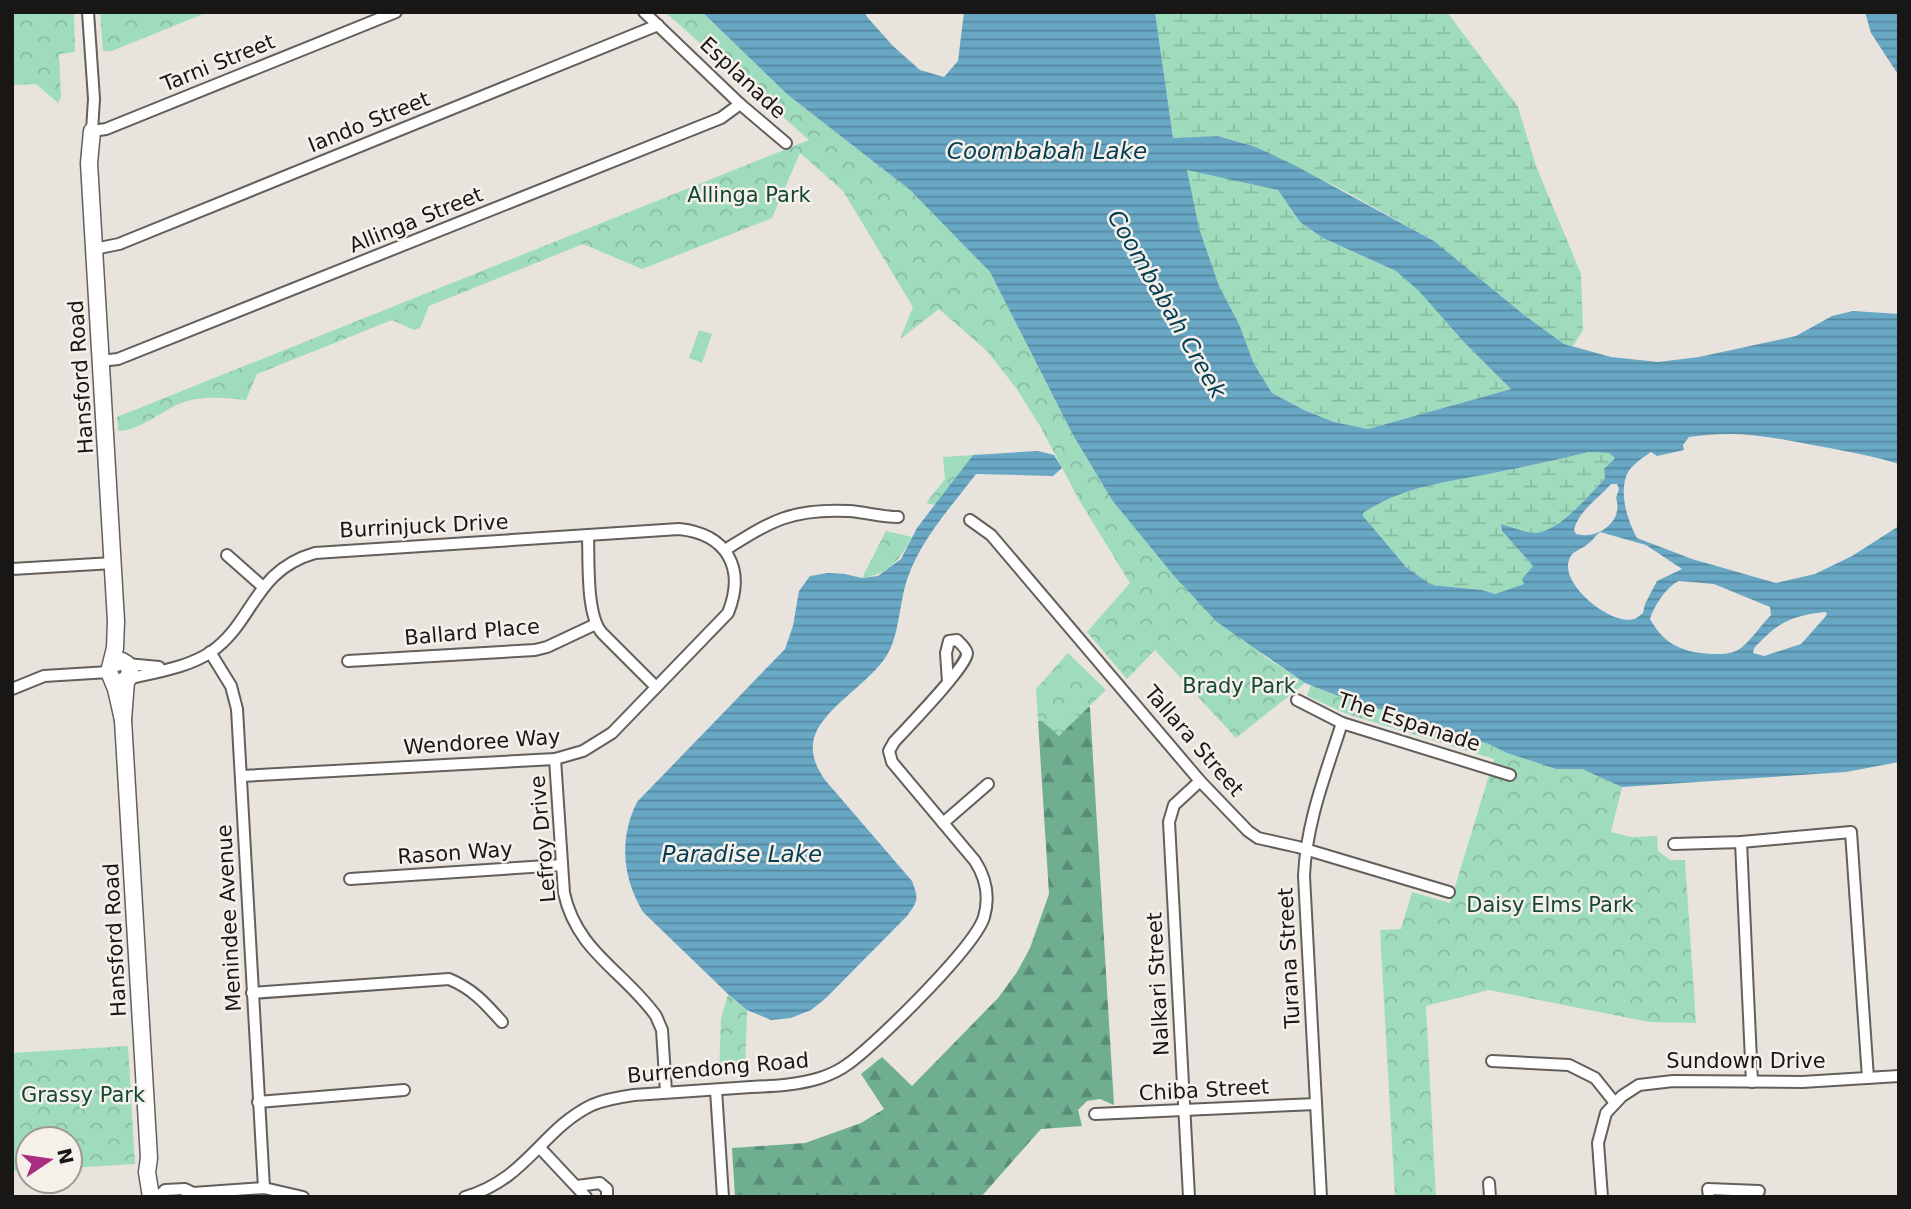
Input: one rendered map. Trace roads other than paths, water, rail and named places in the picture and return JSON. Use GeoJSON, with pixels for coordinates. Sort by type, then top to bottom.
{"type":"FeatureCollection","features":[{"type":"Feature","properties":{"kind":"street"},"geometry":{"type":"LineString","coordinates":[[88,12],[94,99],[92,131]]}},
{"type":"Feature","properties":{"kind":"street","name":"Tarni Street"},"geometry":{"type":"LineString","coordinates":[[92,131],[106,129],[396,12]]}},
{"type":"Feature","properties":{"kind":"street","name":"Esplanade"},"geometry":{"type":"LineString","coordinates":[[644,12],[786,144]]}},
{"type":"Feature","properties":{"kind":"street","name":"Iando Street"},"geometry":{"type":"LineString","coordinates":[[94,249],[118,244],[657,25]]}},
{"type":"Feature","properties":{"kind":"street","name":"Allinga Street"},"geometry":{"type":"LineString","coordinates":[[101,361],[118,359],[438,233],[721,118],[740,104]]}},
{"type":"Feature","properties":{"kind":"street","name":"Hansford Road"},"geometry":{"type":"LineString","coordinates":[[92,131],[89,163],[149,1157],[147,1172],[157,1196]]}},
{"type":"Feature","properties":{"kind":"street"},"geometry":{"type":"LineString","coordinates":[[725,550],[768,523],[793,514],[820,510],[898,517]]}},
{"type":"Feature","properties":{"kind":"street","name":"Tallara Street"},"geometry":{"type":"LineString","coordinates":[[971,520],[991,535],[1200,781],[1248,831],[1258,838],[1449,892]]}},
{"type":"Feature","properties":{"kind":"street","name":"Burrinjuck Drive"},"geometry":{"type":"LineString","coordinates":[[12,689],[44,676],[166,668],[191,662],[211,652],[232,632],[262,586],[286,565],[315,553],[679,528],[697,531],[712,538],[725,550]]}},
{"type":"Feature","properties":{"kind":"street"},"geometry":{"type":"LineString","coordinates":[[588,536],[596,624],[602,634],[656,687]]}},
{"type":"Feature","properties":{"kind":"street","name":"Wendoree Way"},"geometry":{"type":"LineString","coordinates":[[241,776],[555,758],[583,751],[604,740],[728,613],[734,596],[735,581],[733,566],[725,550]]}},
{"type":"Feature","properties":{"kind":"street"},"geometry":{"type":"LineString","coordinates":[[227,555],[262,586]]}},
{"type":"Feature","properties":{"kind":"street"},"geometry":{"type":"LineString","coordinates":[[12,569],[113,563]]}},
{"type":"Feature","properties":{"kind":"street","name":"Ballard Place"},"geometry":{"type":"LineString","coordinates":[[348,661],[535,650],[596,624]]}},
{"type":"Feature","properties":{"kind":"street","name":"Menindee Avenue"},"geometry":{"type":"LineString","coordinates":[[211,652],[231,686],[236,704],[264,1188]]}},
{"type":"Feature","properties":{"kind":"street","name":"Burrendong Road"},"geometry":{"type":"LineString","coordinates":[[465,1197],[506,1178],[571,1119],[592,1105],[615,1097],[793,1084],[820,1078],[846,1066],[869,1049],[971,942],[984,918],[986,904],[983,874],[892,762],[889,751],[948,682]]}},
{"type":"Feature","properties":{"kind":"street","name":"The Espanade"},"geometry":{"type":"LineString","coordinates":[[1297,700],[1342,723],[1510,775]]}},
{"type":"Feature","properties":{"kind":"street","name":"Turana Street"},"geometry":{"type":"LineString","coordinates":[[1321,1197],[1304,876],[1305,850],[1308,830],[1342,723]]}},
{"type":"Feature","properties":{"kind":"street","name":"Lefroy Drive"},"geometry":{"type":"LineString","coordinates":[[555,758],[566,901],[582,938],[650,1008],[659,1023],[666,1093]]}},
{"type":"Feature","properties":{"kind":"street","name":"Nalkari Street"},"geometry":{"type":"LineString","coordinates":[[1189,1197],[1169,822],[1174,805],[1200,781]]}},
{"type":"Feature","properties":{"kind":"street"},"geometry":{"type":"LineString","coordinates":[[943,823],[988,784]]}},
{"type":"Feature","properties":{"kind":"street"},"geometry":{"type":"LineString","coordinates":[[1674,844],[1741,842],[1851,832],[1868,1078]]}},
{"type":"Feature","properties":{"kind":"street"},"geometry":{"type":"LineString","coordinates":[[1741,842],[1752,1082]]}},
{"type":"Feature","properties":{"kind":"street","name":"Rason Way"},"geometry":{"type":"LineString","coordinates":[[350,879],[562,865]]}},
{"type":"Feature","properties":{"kind":"street"},"geometry":{"type":"LineString","coordinates":[[252,993],[449,979],[466,986],[480,997],[502,1022]]}},
{"type":"Feature","properties":{"kind":"street"},"geometry":{"type":"LineString","coordinates":[[1492,1061],[1569,1065],[1595,1078],[1615,1103],[1606,1113],[1598,1143],[1602,1197]]}},
{"type":"Feature","properties":{"kind":"street","name":"Sundown Drive"},"geometry":{"type":"LineString","coordinates":[[1615,1103],[1639,1085],[1655,1081],[1802,1083],[1899,1076]]}},
{"type":"Feature","properties":{"kind":"street"},"geometry":{"type":"LineString","coordinates":[[258,1102],[404,1090]]}},
{"type":"Feature","properties":{"kind":"street"},"geometry":{"type":"LineString","coordinates":[[716,1090],[723,1197]]}},
{"type":"Feature","properties":{"kind":"street","name":"Chiba Street"},"geometry":{"type":"LineString","coordinates":[[1095,1114],[1316,1104]]}},
{"type":"Feature","properties":{"kind":"street"},"geometry":{"type":"LineString","coordinates":[[540,1147],[586,1197]]}},
{"type":"Feature","properties":{"kind":"street"},"geometry":{"type":"LineString","coordinates":[[577,1186],[600,1183],[607,1189],[607,1197]]}},
{"type":"Feature","properties":{"kind":"street"},"geometry":{"type":"LineString","coordinates":[[1489,1183],[1490,1197]]}},
{"type":"Feature","properties":{"kind":"street"},"geometry":{"type":"LineString","coordinates":[[157,1196],[165,1190],[185,1189],[190,1195],[264,1188],[303,1197]]}},
{"type":"Feature","properties":{"kind":"street"},"geometry":{"type":"LineString","coordinates":[[1709,1197],[1708,1189],[1759,1191]]}},
{"type":"Feature","properties":{"kind":"water","name":"Coombabah Lake"},"geometry":{"type":"Polygon","coordinates":[[[702,12],[865,12],[893,46],[920,70],[944,77],[958,61],[964,12],[1155,12],[1173,138],[1218,136],[1256,147],[1298,167],[1434,241],[1524,315],[1564,344],[1611,357],[1658,362],[1699,357],[1796,336],[1832,316],[1853,311],[1899,314],[1899,464],[1862,454],[1742,434],[1689,437],[1683,445],[1684,450],[1657,456],[1651,452],[1638,462],[1627,474],[1624,498],[1627,515],[1637,538],[1692,559],[1776,583],[1815,574],[1852,556],[1899,526],[1899,762],[1846,772],[1622,787],[1582,769],[1556,769],[1305,683],[1217,622],[1175,577],[1112,500],[1073,435],[990,272],[910,190],[788,95],[702,12]],[[1187,170],[1199,228],[1219,286],[1239,324],[1254,364],[1272,393],[1304,410],[1334,422],[1368,429],[1511,389],[1419,291],[1396,271],[1323,238],[1300,222],[1278,190],[1187,170]],[[1589,452],[1411,491],[1379,504],[1363,513],[1363,516],[1407,568],[1432,585],[1482,590],[1495,594],[1524,584],[1522,579],[1533,566],[1502,531],[1501,524],[1533,533],[1552,528],[1602,482],[1605,478],[1604,469],[1615,458],[1609,453],[1589,452]],[[1611,484],[1580,516],[1574,530],[1576,534],[1600,532],[1612,522],[1616,515],[1619,489],[1617,484],[1611,484]],[[1600,532],[1570,557],[1568,570],[1572,581],[1590,602],[1625,620],[1635,619],[1643,613],[1657,581],[1682,569],[1646,545],[1600,532]],[[1679,581],[1670,587],[1650,619],[1662,636],[1685,650],[1714,654],[1735,651],[1745,644],[1771,615],[1770,607],[1714,584],[1679,581]],[[1827,613],[1802,616],[1785,622],[1770,632],[1754,648],[1753,653],[1764,656],[1801,644],[1827,613]]]}},
{"type":"Feature","properties":{"kind":"water"},"geometry":{"type":"Polygon","coordinates":[[[1865,12],[1899,12],[1899,76],[1871,33],[1865,12]]]}},
{"type":"Feature","properties":{"kind":"water","name":"Paradise Lake"},"geometry":{"type":"Polygon","coordinates":[[[1038,451],[1054,455],[1062,468],[1053,476],[976,474],[938,523],[914,563],[905,586],[894,637],[887,655],[871,675],[829,714],[813,741],[816,765],[825,780],[912,881],[916,896],[913,907],[826,998],[811,1010],[791,1018],[771,1020],[747,1010],[643,912],[636,899],[627,872],[625,844],[637,802],[785,649],[793,626],[799,591],[810,576],[828,573],[862,578],[878,576],[901,559],[917,528],[973,455],[1038,451]]]}},
{"type":"Feature","properties":{"kind":"park label","name":"Allinga Park"},"geometry":{"type":"Point","coordinates":[749,195]}},
{"type":"Feature","properties":{"kind":"park label","name":"Brady Park"},"geometry":{"type":"Point","coordinates":[1239,686]}},
{"type":"Feature","properties":{"kind":"park label","name":"Daisy Elms Park"},"geometry":{"type":"Point","coordinates":[1550,905]}},
{"type":"Feature","properties":{"kind":"park label","name":"Grassy Park"},"geometry":{"type":"Point","coordinates":[83,1095]}},
{"type":"Feature","properties":{"kind":"water label","name":"Coombabah Creek"},"geometry":{"type":"Point","coordinates":[1167,304]}}]}
